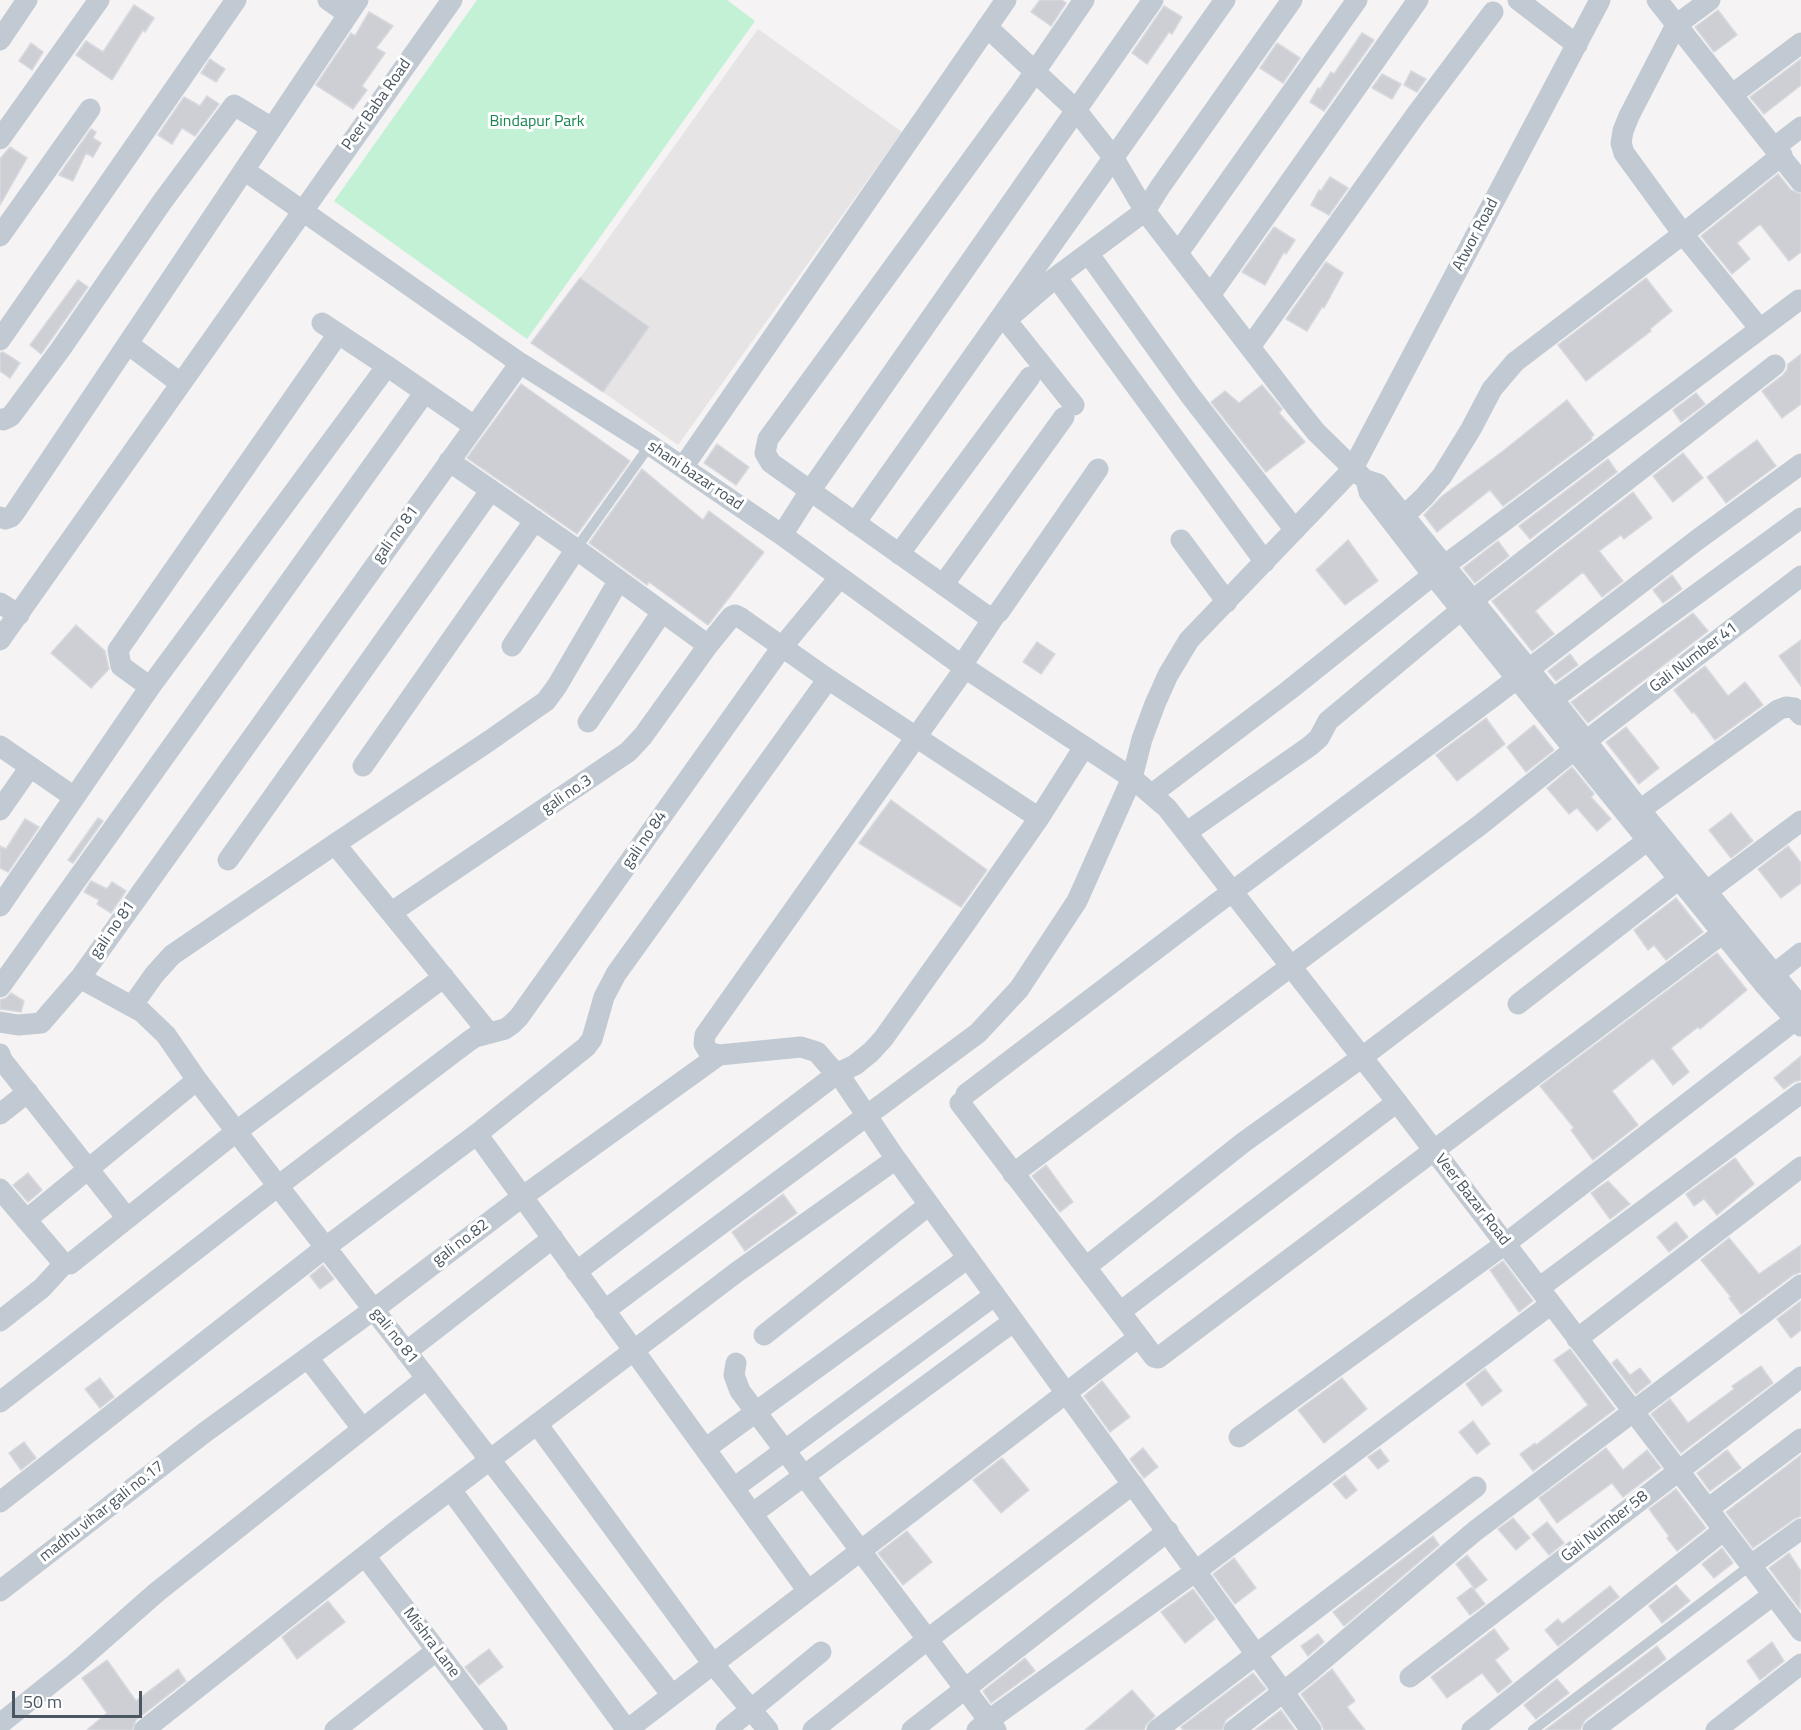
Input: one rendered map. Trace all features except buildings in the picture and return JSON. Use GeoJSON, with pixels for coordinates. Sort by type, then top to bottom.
{"type":"FeatureCollection","features":[{"type":"Feature","properties":{"kind":"street"},"geometry":{"type":"LineString","coordinates":[[0,40],[27,0]]}},
{"type":"Feature","properties":{"kind":"street"},"geometry":{"type":"LineString","coordinates":[[0,140],[99,0]]}},
{"type":"Feature","properties":{"kind":"street"},"geometry":{"type":"LineString","coordinates":[[0,340],[236,0]]}},
{"type":"Feature","properties":{"kind":"street"},"geometry":{"type":"LineString","coordinates":[[0,517],[5,519],[15,512],[353,7],[328,0]]}},
{"type":"Feature","properties":{"kind":"street","name":"Peer Baba Road"},"geometry":{"type":"LineString","coordinates":[[0,640],[452,0]]}},
{"type":"Feature","properties":{"kind":"street"},"geometry":{"type":"LineString","coordinates":[[683,467],[1006,0]]}},
{"type":"Feature","properties":{"kind":"street"},"geometry":{"type":"LineString","coordinates":[[994,617],[984,616],[771,463],[765,453],[768,440],[1084,0]]}},
{"type":"Feature","properties":{"kind":"street"},"geometry":{"type":"LineString","coordinates":[[782,535],[810,491],[1153,0]]}},
{"type":"Feature","properties":{"kind":"street"},"geometry":{"type":"LineString","coordinates":[[855,523],[1225,0]]}},
{"type":"Feature","properties":{"kind":"street"},"geometry":{"type":"LineString","coordinates":[[943,585],[1069,411],[1006,320],[1056,277],[1145,211],[1292,0]]}},
{"type":"Feature","properties":{"kind":"street"},"geometry":{"type":"LineString","coordinates":[[1178,253],[1357,0]]}},
{"type":"Feature","properties":{"kind":"street"},"geometry":{"type":"LineString","coordinates":[[1211,294],[1418,0]]}},
{"type":"Feature","properties":{"kind":"street"},"geometry":{"type":"LineString","coordinates":[[1518,0],[1577,45]]}},
{"type":"Feature","properties":{"kind":"street","name":"Atwor Road"},"geometry":{"type":"LineString","coordinates":[[604,1311],[978,1033],[1019,989],[1077,901],[1132,778],[1142,739],[1155,704],[1168,675],[1189,640],[1295,530],[1359,475],[1600,0]]}},
{"type":"Feature","properties":{"kind":"street"},"geometry":{"type":"LineString","coordinates":[[1657,0],[1801,182]]}},
{"type":"Feature","properties":{"kind":"street"},"geometry":{"type":"LineString","coordinates":[[1710,0],[1676,25],[1629,116],[1621,143],[1624,153],[1683,234],[1760,329]]}},
{"type":"Feature","properties":{"kind":"street"},"geometry":{"type":"LineString","coordinates":[[1250,347],[1493,12]]}},
{"type":"Feature","properties":{"kind":"street"},"geometry":{"type":"LineString","coordinates":[[987,27],[1076,110],[1113,157],[1145,211],[1316,432],[1359,475],[1369,492],[1438,570],[1581,745],[1640,810],[1773,975],[1799,1018]]}},
{"type":"Feature","properties":{"kind":"street"},"geometry":{"type":"LineString","coordinates":[[1733,94],[1801,43]]}},
{"type":"Feature","properties":{"kind":"street"},"geometry":{"type":"LineString","coordinates":[[0,419],[11,416],[162,202],[234,105],[272,128]]}},
{"type":"Feature","properties":{"kind":"street"},"geometry":{"type":"LineString","coordinates":[[0,236],[90,109]]}},
{"type":"Feature","properties":{"kind":"street"},"geometry":{"type":"LineString","coordinates":[[1404,516],[1442,476],[1492,389],[1515,362],[1683,234],[1801,128]]}},
{"type":"Feature","properties":{"kind":"street","name":"shani bazar road"},"geometry":{"type":"LineString","coordinates":[[244,170],[519,363],[683,467],[782,535],[963,667],[1132,778]]}},
{"type":"Feature","properties":{"kind":"street"},"geometry":{"type":"LineString","coordinates":[[1088,253],[1189,394],[1295,530]]}},
{"type":"Feature","properties":{"kind":"street"},"geometry":{"type":"LineString","coordinates":[[1056,277],[1265,562]]}},
{"type":"Feature","properties":{"kind":"street"},"geometry":{"type":"LineString","coordinates":[[1152,794],[1288,691],[1438,570],[1799,300]]}},
{"type":"Feature","properties":{"kind":"street"},"geometry":{"type":"LineString","coordinates":[[150,687],[121,666],[118,650],[330,329],[474,426]]}},
{"type":"Feature","properties":{"kind":"street"},"geometry":{"type":"LineString","coordinates":[[128,344],[180,383]]}},
{"type":"Feature","properties":{"kind":"street","name":"gali no 81"},"geometry":{"type":"LineString","coordinates":[[519,363],[80,978],[132,1006],[157,1024],[197,1080],[373,1310],[672,1695]]}},
{"type":"Feature","properties":{"kind":"street"},"geometry":{"type":"LineString","coordinates":[[1187,832],[1310,746],[1319,738],[1328,721],[1467,605],[1775,365]]}},
{"type":"Feature","properties":{"kind":"street"},"geometry":{"type":"LineString","coordinates":[[0,906],[150,687],[387,366]]}},
{"type":"Feature","properties":{"kind":"street"},"geometry":{"type":"LineString","coordinates":[[898,554],[1030,376]]}},
{"type":"Feature","properties":{"kind":"street"},"geometry":{"type":"LineString","coordinates":[[4,974],[425,392]]}},
{"type":"Feature","properties":{"kind":"street"},"geometry":{"type":"LineString","coordinates":[[449,461],[576,549],[700,640],[709,644]]}},
{"type":"Feature","properties":{"kind":"street"},"geometry":{"type":"LineString","coordinates":[[1723,933],[1158,1358],[1154,1357],[1013,1174],[963,1099],[1233,891],[1801,464]]}},
{"type":"Feature","properties":{"kind":"street"},"geometry":{"type":"LineString","coordinates":[[1098,469],[994,617],[915,737],[705,1035],[704,1044],[709,1052],[719,1055],[801,1047],[817,1052],[838,1073],[896,1159],[1065,1394],[1168,1531],[1311,1730]]}},
{"type":"Feature","properties":{"kind":"street"},"geometry":{"type":"LineString","coordinates":[[1359,475],[1378,484],[1404,516],[1438,570]]}},
{"type":"Feature","properties":{"kind":"street"},"geometry":{"type":"LineString","coordinates":[[228,860],[491,490]]}},
{"type":"Feature","properties":{"kind":"street"},"geometry":{"type":"LineString","coordinates":[[1553,699],[1801,518]]}},
{"type":"Feature","properties":{"kind":"street"},"geometry":{"type":"LineString","coordinates":[[363,766],[535,520]]}},
{"type":"Feature","properties":{"kind":"street"},"geometry":{"type":"LineString","coordinates":[[1181,540],[1227,602]]}},
{"type":"Feature","properties":{"kind":"street"},"geometry":{"type":"LineString","coordinates":[[512,646],[576,549]]}},
{"type":"Feature","properties":{"kind":"street","name":"Gali Number 41"},"geometry":{"type":"LineString","coordinates":[[1013,1174],[1480,825],[1801,576]]}},
{"type":"Feature","properties":{"kind":"street","name":"gali no 84"},"geometry":{"type":"LineString","coordinates":[[0,1402],[469,1041],[497,1031],[519,1017],[782,647],[840,577]]}},
{"type":"Feature","properties":{"kind":"street"},"geometry":{"type":"LineString","coordinates":[[132,1006],[154,975],[172,955],[546,701],[619,580]]}},
{"type":"Feature","properties":{"kind":"street"},"geometry":{"type":"LineString","coordinates":[[0,603],[19,615]]}},
{"type":"Feature","properties":{"kind":"street"},"geometry":{"type":"LineString","coordinates":[[588,722],[662,612]]}},
{"type":"Feature","properties":{"kind":"street","name":"gali no.3"},"geometry":{"type":"LineString","coordinates":[[392,912],[628,752],[643,736],[709,644],[727,621],[735,615],[782,647]]}},
{"type":"Feature","properties":{"kind":"street"},"geometry":{"type":"LineString","coordinates":[[782,647],[1039,818]]}},
{"type":"Feature","properties":{"kind":"street"},"geometry":{"type":"LineString","coordinates":[[1523,674],[1553,699],[1581,745],[1648,840],[1723,933],[1799,1018]]}},
{"type":"Feature","properties":{"kind":"street"},"geometry":{"type":"LineString","coordinates":[[0,1502],[326,1247],[477,1134],[586,1047],[592,1040],[604,997],[616,974],[828,679]]}},
{"type":"Feature","properties":{"kind":"street"},"geometry":{"type":"LineString","coordinates":[[1640,810],[1778,710],[1799,706]]}},
{"type":"Feature","properties":{"kind":"street"},"geometry":{"type":"LineString","coordinates":[[0,746],[74,797]]}},
{"type":"Feature","properties":{"kind":"street"},"geometry":{"type":"LineString","coordinates":[[576,1272],[838,1073],[855,1065],[883,1039],[1039,818],[1084,747]]}},
{"type":"Feature","properties":{"kind":"street"},"geometry":{"type":"LineString","coordinates":[[0,810],[30,767]]}},
{"type":"Feature","properties":{"kind":"street","name":"Veer Bazar Road"},"geometry":{"type":"LineString","coordinates":[[1132,778],[1167,808],[1187,832],[1397,1102],[1773,1595],[1799,1624]]}},
{"type":"Feature","properties":{"kind":"street"},"geometry":{"type":"LineString","coordinates":[[1707,892],[1801,821]]}},
{"type":"Feature","properties":{"kind":"street"},"geometry":{"type":"LineString","coordinates":[[1086,1267],[1244,1142],[1361,1058],[1648,840]]}},
{"type":"Feature","properties":{"kind":"street"},"geometry":{"type":"LineString","coordinates":[[335,844],[444,977],[497,1031]]}},
{"type":"Feature","properties":{"kind":"street"},"geometry":{"type":"LineString","coordinates":[[1518,1004],[1680,879]]}},
{"type":"Feature","properties":{"kind":"street"},"geometry":{"type":"LineString","coordinates":[[1773,975],[1801,953]]}},
{"type":"Feature","properties":{"kind":"street"},"geometry":{"type":"LineString","coordinates":[[0,1321],[42,1287],[64,1264],[74,1262],[237,1131],[444,977]]}},
{"type":"Feature","properties":{"kind":"street"},"geometry":{"type":"LineString","coordinates":[[80,978],[42,1023],[5,1046],[0,1053],[2,1060],[127,1218]]}},
{"type":"Feature","properties":{"kind":"street"},"geometry":{"type":"LineString","coordinates":[[1239,1437],[1505,1244],[1799,1018]]}},
{"type":"Feature","properties":{"kind":"street"},"geometry":{"type":"LineString","coordinates":[[0,1023],[18,1025],[42,1023]]}},
{"type":"Feature","properties":{"kind":"street","name":"gali no.82"},"geometry":{"type":"LineString","coordinates":[[204,1433],[373,1310],[522,1197],[719,1055]]}},
{"type":"Feature","properties":{"kind":"street"},"geometry":{"type":"LineString","coordinates":[[26,1220],[197,1080]]}},
{"type":"Feature","properties":{"kind":"street"},"geometry":{"type":"LineString","coordinates":[[0,1114],[28,1092]]}},
{"type":"Feature","properties":{"kind":"street"},"geometry":{"type":"LineString","coordinates":[[736,1363],[734,1375],[740,1391],[966,1689],[987,1726],[1196,1571],[1801,1093]]}},
{"type":"Feature","properties":{"kind":"street"},"geometry":{"type":"LineString","coordinates":[[1120,1312],[1397,1102]]}},
{"type":"Feature","properties":{"kind":"street"},"geometry":{"type":"LineString","coordinates":[[477,1134],[808,1591]]}},
{"type":"Feature","properties":{"kind":"street"},"geometry":{"type":"LineString","coordinates":[[144,1730],[537,1424],[738,1272],[896,1159]]}},
{"type":"Feature","properties":{"kind":"street"},"geometry":{"type":"LineString","coordinates":[[1577,1340],[1801,1167]]}},
{"type":"Feature","properties":{"kind":"street"},"geometry":{"type":"LineString","coordinates":[[0,1189],[64,1264]]}},
{"type":"Feature","properties":{"kind":"street"},"geometry":{"type":"LineString","coordinates":[[764,1335],[929,1205]]}},
{"type":"Feature","properties":{"kind":"street"},"geometry":{"type":"LineString","coordinates":[[406,1352],[553,1238]]}},
{"type":"Feature","properties":{"kind":"street"},"geometry":{"type":"LineString","coordinates":[[705,1449],[968,1258]]}},
{"type":"Feature","properties":{"kind":"street"},"geometry":{"type":"LineString","coordinates":[[1234,1730],[1284,1692],[1475,1531],[1801,1285]]}},
{"type":"Feature","properties":{"kind":"street"},"geometry":{"type":"LineString","coordinates":[[734,1488],[995,1295]]}},
{"type":"Feature","properties":{"kind":"street"},"geometry":{"type":"LineString","coordinates":[[752,1514],[1014,1322]]}},
{"type":"Feature","properties":{"kind":"street"},"geometry":{"type":"LineString","coordinates":[[452,1490],[627,1730],[1139,1337]]}},
{"type":"Feature","properties":{"kind":"street"},"geometry":{"type":"LineString","coordinates":[[308,1358],[362,1428]]}},
{"type":"Feature","properties":{"kind":"street","name":"Gali Number 58"},"geometry":{"type":"LineString","coordinates":[[1410,1677],[1801,1377]]}},
{"type":"Feature","properties":{"kind":"street"},"geometry":{"type":"LineString","coordinates":[[0,1724],[75,1664],[157,1592],[427,1378]]}},
{"type":"Feature","properties":{"kind":"street"},"geometry":{"type":"LineString","coordinates":[[537,1424],[713,1664],[768,1730]]}},
{"type":"Feature","properties":{"kind":"street","name":"madhu vihar gali no.17"},"geometry":{"type":"LineString","coordinates":[[0,1592],[204,1433]]}},
{"type":"Feature","properties":{"kind":"street"},"geometry":{"type":"LineString","coordinates":[[1708,1509],[1801,1439]]}},
{"type":"Feature","properties":{"kind":"street"},"geometry":{"type":"LineString","coordinates":[[813,1730],[928,1639],[1133,1484]]}},
{"type":"Feature","properties":{"kind":"street"},"geometry":{"type":"LineString","coordinates":[[1157,1730],[1476,1487]]}},
{"type":"Feature","properties":{"kind":"street"},"geometry":{"type":"LineString","coordinates":[[1751,1565],[1801,1529]]}},
{"type":"Feature","properties":{"kind":"street"},"geometry":{"type":"LineString","coordinates":[[1472,1730],[1724,1530]]}},
{"type":"Feature","properties":{"kind":"street"},"geometry":{"type":"LineString","coordinates":[[912,1730],[1168,1531]]}},
{"type":"Feature","properties":{"kind":"street","name":"Mishra Lane"},"geometry":{"type":"LineString","coordinates":[[365,1556],[497,1730]]}},
{"type":"Feature","properties":{"kind":"street"},"geometry":{"type":"LineString","coordinates":[[1593,1730],[1773,1595]]}},
{"type":"Feature","properties":{"kind":"street"},"geometry":{"type":"LineString","coordinates":[[335,1730],[436,1651]]}},
{"type":"Feature","properties":{"kind":"street"},"geometry":{"type":"LineString","coordinates":[[726,1730],[821,1652]]}},
{"type":"Feature","properties":{"kind":"street"},"geometry":{"type":"LineString","coordinates":[[1716,1730],[1801,1664]]}},
{"type":"Feature","properties":{"kind":"lane"},"geometry":{"type":"LineString","coordinates":[[576,549],[650,445]]}},
{"type":"Feature","properties":{"kind":"lane"},"geometry":{"type":"LineString","coordinates":[[1533,1730],[1751,1565]]}},
{"type":"Feature","properties":{"kind":"shaded area"},"geometry":{"type":"Polygon","coordinates":[[[758,29],[902,132],[678,445],[603,392],[649,327],[580,278],[758,29]]]}},
{"type":"Feature","properties":{"kind":"green space","name":"Bindapur Park"},"geometry":{"type":"Polygon","coordinates":[[[477,0],[727,0],[755,21],[527,339],[334,201],[477,0]]]}}]}
